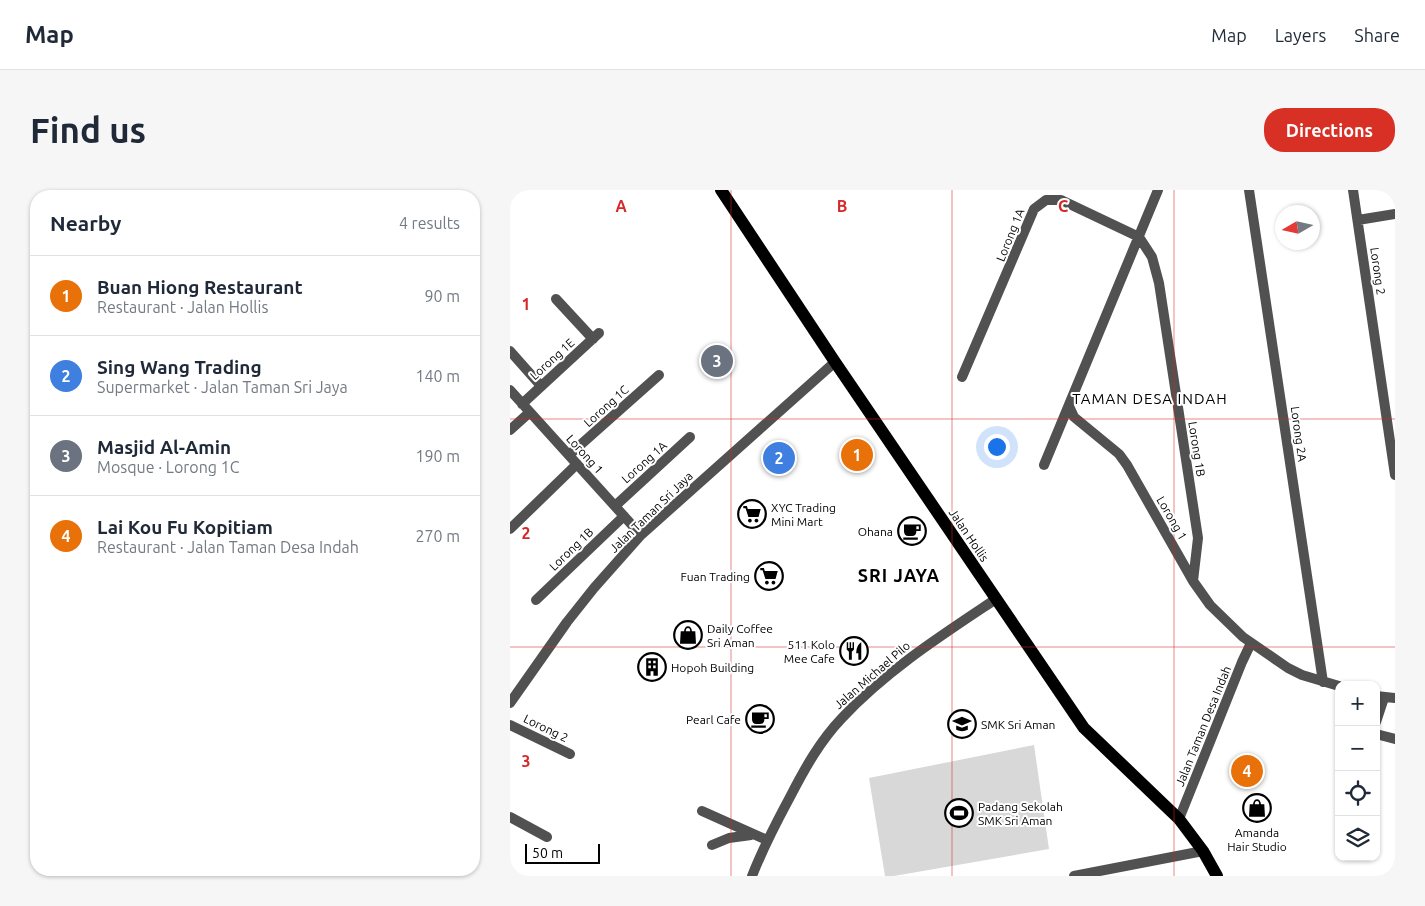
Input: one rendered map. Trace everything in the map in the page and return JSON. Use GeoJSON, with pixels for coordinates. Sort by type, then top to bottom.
{"type":"FeatureCollection","features":[{"type":"Feature","properties":{"kind":"main road","name":"Jalan Hollis"},"geometry":{"type":"LineString","coordinates":[[721,190],[835,362],[1084,728],[1179,819],[1203,851],[1217,876]]}},
{"type":"Feature","properties":{"kind":"street"},"geometry":{"type":"LineString","coordinates":[[1044,466],[1158,190]]}},
{"type":"Feature","properties":{"kind":"street","name":"Lorong 2A"},"geometry":{"type":"LineString","coordinates":[[1249,190],[1323,682]]}},
{"type":"Feature","properties":{"kind":"street","name":"Lorong 2"},"geometry":{"type":"LineString","coordinates":[[1353,190],[1395,475]]}},
{"type":"Feature","properties":{"kind":"street","name":"Lorong 1A"},"geometry":{"type":"LineString","coordinates":[[962,376],[1034,209],[1040,204],[1046,200],[1061,200],[1139,236]]}},
{"type":"Feature","properties":{"kind":"street"},"geometry":{"type":"LineString","coordinates":[[1358,220],[1395,214]]}},
{"type":"Feature","properties":{"kind":"street","name":"Lorong 1B"},"geometry":{"type":"LineString","coordinates":[[1139,236],[1152,257],[1159,283],[1198,538],[1193,581]]}},
{"type":"Feature","properties":{"kind":"street","name":"Lorong 1E"},"geometry":{"type":"LineString","coordinates":[[522,404],[596,336],[556,299]]}},
{"type":"Feature","properties":{"kind":"street"},"geometry":{"type":"LineString","coordinates":[[510,351],[541,386]]}},
{"type":"Feature","properties":{"kind":"street","name":"Jalan Taman Sri Jaya"},"geometry":{"type":"LineString","coordinates":[[510,703],[567,622],[641,535],[835,362]]}},
{"type":"Feature","properties":{"kind":"street","name":"Lorong 1C"},"geometry":{"type":"LineString","coordinates":[[569,455],[659,375]]}},
{"type":"Feature","properties":{"kind":"street","name":"Lorong 1"},"geometry":{"type":"LineString","coordinates":[[510,390],[641,535]]}},
{"type":"Feature","properties":{"kind":"street","name":"Lorong 1"},"geometry":{"type":"LineString","coordinates":[[1069,406],[1074,417],[1119,454],[1193,581],[1210,605],[1236,631],[1252,643]]}},
{"type":"Feature","properties":{"kind":"street"},"geometry":{"type":"LineString","coordinates":[[510,430],[530,412]]}},
{"type":"Feature","properties":{"kind":"street","name":"Lorong 1A"},"geometry":{"type":"LineString","coordinates":[[615,506],[690,437]]}},
{"type":"Feature","properties":{"kind":"street"},"geometry":{"type":"LineString","coordinates":[[510,529],[577,464]]}},
{"type":"Feature","properties":{"kind":"street","name":"Lorong 1B"},"geometry":{"type":"LineString","coordinates":[[536,600],[624,516]]}},
{"type":"Feature","properties":{"kind":"street","name":"Jalan Michael Pilo"},"geometry":{"type":"LineString","coordinates":[[752,876],[766,840],[816,749],[842,718],[922,648],[996,599]]}},
{"type":"Feature","properties":{"kind":"street"},"geometry":{"type":"LineString","coordinates":[[1252,643],[1295,672],[1335,685]]}},
{"type":"Feature","properties":{"kind":"street","name":"Jalan Taman Desa Indah"},"geometry":{"type":"LineString","coordinates":[[1179,819],[1242,662],[1252,643]]}},
{"type":"Feature","properties":{"kind":"street"},"geometry":{"type":"LineString","coordinates":[[1380,696],[1395,698]]}},
{"type":"Feature","properties":{"kind":"street","name":"Lorong 2"},"geometry":{"type":"LineString","coordinates":[[510,725],[570,754]]}},
{"type":"Feature","properties":{"kind":"street"},"geometry":{"type":"LineString","coordinates":[[1380,735],[1395,739]]}},
{"type":"Feature","properties":{"kind":"street"},"geometry":{"type":"LineString","coordinates":[[702,811],[766,840]]}},
{"type":"Feature","properties":{"kind":"street"},"geometry":{"type":"LineString","coordinates":[[510,817],[547,837]]}},
{"type":"Feature","properties":{"kind":"street"},"geometry":{"type":"LineString","coordinates":[[712,845],[729,838],[752,834]]}},
{"type":"Feature","properties":{"kind":"street"},"geometry":{"type":"LineString","coordinates":[[1074,876],[1203,851]]}},
{"type":"Feature","properties":{"kind":"shaded area","name":"Padang Sekolah SMK Sri Aman"},"geometry":{"type":"Polygon","coordinates":[[[1034,745],[1049,849],[885,876],[869,778],[1034,745]]]}},
{"type":"Feature","properties":{"kind":"place","name":"Masjid Al-Amin"},"geometry":{"type":"Point","coordinates":[717,361]}},
{"type":"Feature","properties":{"kind":"place","name":"Buan Hiong Restaurant"},"geometry":{"type":"Point","coordinates":[857,455]}},
{"type":"Feature","properties":{"kind":"place","name":"Sing Wang Trading"},"geometry":{"type":"Point","coordinates":[779,458]}},
{"type":"Feature","properties":{"kind":"place","name":"XYC Trading Mini Mart"},"geometry":{"type":"Point","coordinates":[752,514]}},
{"type":"Feature","properties":{"kind":"place","name":"Ohana"},"geometry":{"type":"Point","coordinates":[912,531]}},
{"type":"Feature","properties":{"kind":"place","name":"Fuan Trading"},"geometry":{"type":"Point","coordinates":[769,576]}},
{"type":"Feature","properties":{"kind":"place","name":"Daily Coffee Sri Aman"},"geometry":{"type":"Point","coordinates":[688,635]}},
{"type":"Feature","properties":{"kind":"place","name":"511 Kolo Mee Cafe"},"geometry":{"type":"Point","coordinates":[854,651]}},
{"type":"Feature","properties":{"kind":"place","name":"Hopoh Building"},"geometry":{"type":"Point","coordinates":[652,667]}},
{"type":"Feature","properties":{"kind":"place","name":"Pearl Cafe"},"geometry":{"type":"Point","coordinates":[760,719]}},
{"type":"Feature","properties":{"kind":"place","name":"SMK Sri Aman"},"geometry":{"type":"Point","coordinates":[962,724]}},
{"type":"Feature","properties":{"kind":"place","name":"Lai Kou Fu Kopitiam"},"geometry":{"type":"Point","coordinates":[1247,771]}},
{"type":"Feature","properties":{"kind":"place","name":"Amanda Hair Studio"},"geometry":{"type":"Point","coordinates":[1257,808]}},
{"type":"Feature","properties":{"kind":"place","name":"Padang Sekolah SMK Sri Aman"},"geometry":{"type":"Point","coordinates":[959,813]}},
{"type":"Feature","properties":{"kind":"district","name":"TAMAN DESA INDAH"},"geometry":{"type":"Point","coordinates":[1150,398]}},
{"type":"Feature","properties":{"kind":"district","name":"SRI JAYA"},"geometry":{"type":"Point","coordinates":[899,575]}}]}
